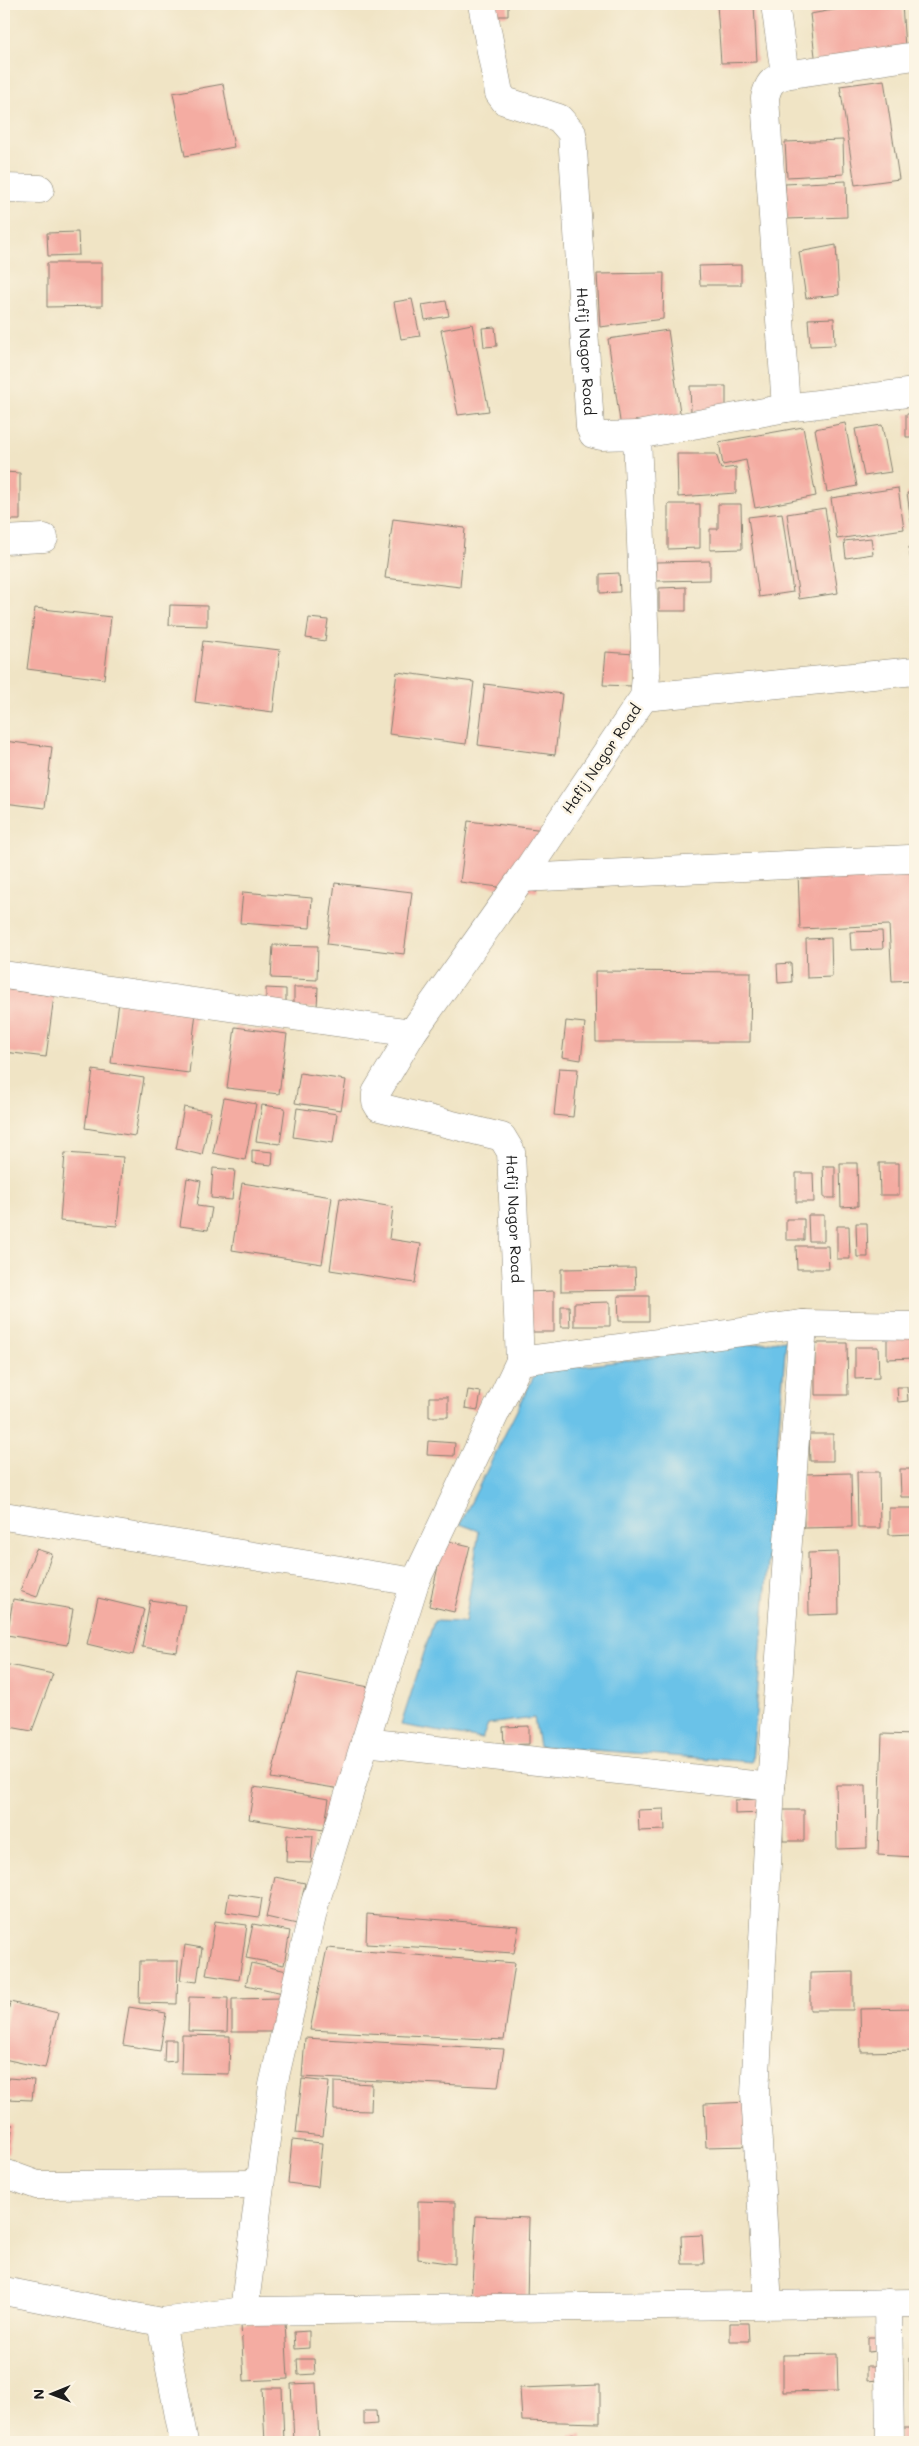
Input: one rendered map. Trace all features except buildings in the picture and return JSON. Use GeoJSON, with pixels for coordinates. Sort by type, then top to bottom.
{"type":"FeatureCollection","features":[{"type":"Feature","properties":{"kind":"street","name":"Hafij Nagor Road"},"geometry":{"type":"LineString","coordinates":[[482,4],[499,93],[505,101],[559,118],[572,133],[590,427],[593,434],[602,436],[638,436],[646,676],[644,697],[522,878],[412,1034],[376,1093],[376,1102],[379,1107],[502,1137],[511,1152],[520,1361]]}},
{"type":"Feature","properties":{"kind":"street"},"geometry":{"type":"LineString","coordinates":[[775,4],[785,75]]}},
{"type":"Feature","properties":{"kind":"street"},"geometry":{"type":"LineString","coordinates":[[786,408],[765,98],[768,87],[774,79],[785,75],[915,56]]}},
{"type":"Feature","properties":{"kind":"street"},"geometry":{"type":"LineString","coordinates":[[4,188],[40,189]]}},
{"type":"Feature","properties":{"kind":"street"},"geometry":{"type":"LineString","coordinates":[[638,436],[786,408],[915,392]]}},
{"type":"Feature","properties":{"kind":"street"},"geometry":{"type":"LineString","coordinates":[[4,540],[44,538]]}},
{"type":"Feature","properties":{"kind":"street"},"geometry":{"type":"LineString","coordinates":[[644,697],[915,671]]}},
{"type":"Feature","properties":{"kind":"street"},"geometry":{"type":"LineString","coordinates":[[522,878],[910,859]]}},
{"type":"Feature","properties":{"kind":"street"},"geometry":{"type":"LineString","coordinates":[[4,975],[412,1034]]}},
{"type":"Feature","properties":{"kind":"street"},"geometry":{"type":"LineString","coordinates":[[768,2304],[755,2094],[771,1787],[803,1324]]}},
{"type":"Feature","properties":{"kind":"street"},"geometry":{"type":"LineString","coordinates":[[244,2311],[273,2085],[312,1912],[415,1582],[520,1361],[803,1324],[915,1326]]}},
{"type":"Feature","properties":{"kind":"street"},"geometry":{"type":"LineString","coordinates":[[4,1516],[415,1582]]}},
{"type":"Feature","properties":{"kind":"street"},"geometry":{"type":"LineString","coordinates":[[365,1742],[771,1787]]}},
{"type":"Feature","properties":{"kind":"street"},"geometry":{"type":"LineString","coordinates":[[4,2173],[37,2185],[260,2184]]}},
{"type":"Feature","properties":{"kind":"street"},"geometry":{"type":"LineString","coordinates":[[4,2291],[161,2322],[244,2311],[915,2303]]}},
{"type":"Feature","properties":{"kind":"street"},"geometry":{"type":"LineString","coordinates":[[888,2303],[890,2442]]}},
{"type":"Feature","properties":{"kind":"street"},"geometry":{"type":"LineString","coordinates":[[161,2322],[184,2442]]}},
{"type":"Feature","properties":{"kind":"water"},"geometry":{"type":"Polygon","coordinates":[[[786,1340],[752,1762],[539,1746],[534,1718],[488,1724],[482,1739],[401,1725],[434,1621],[465,1622],[479,1531],[460,1524],[536,1372],[786,1340]]]}}]}
